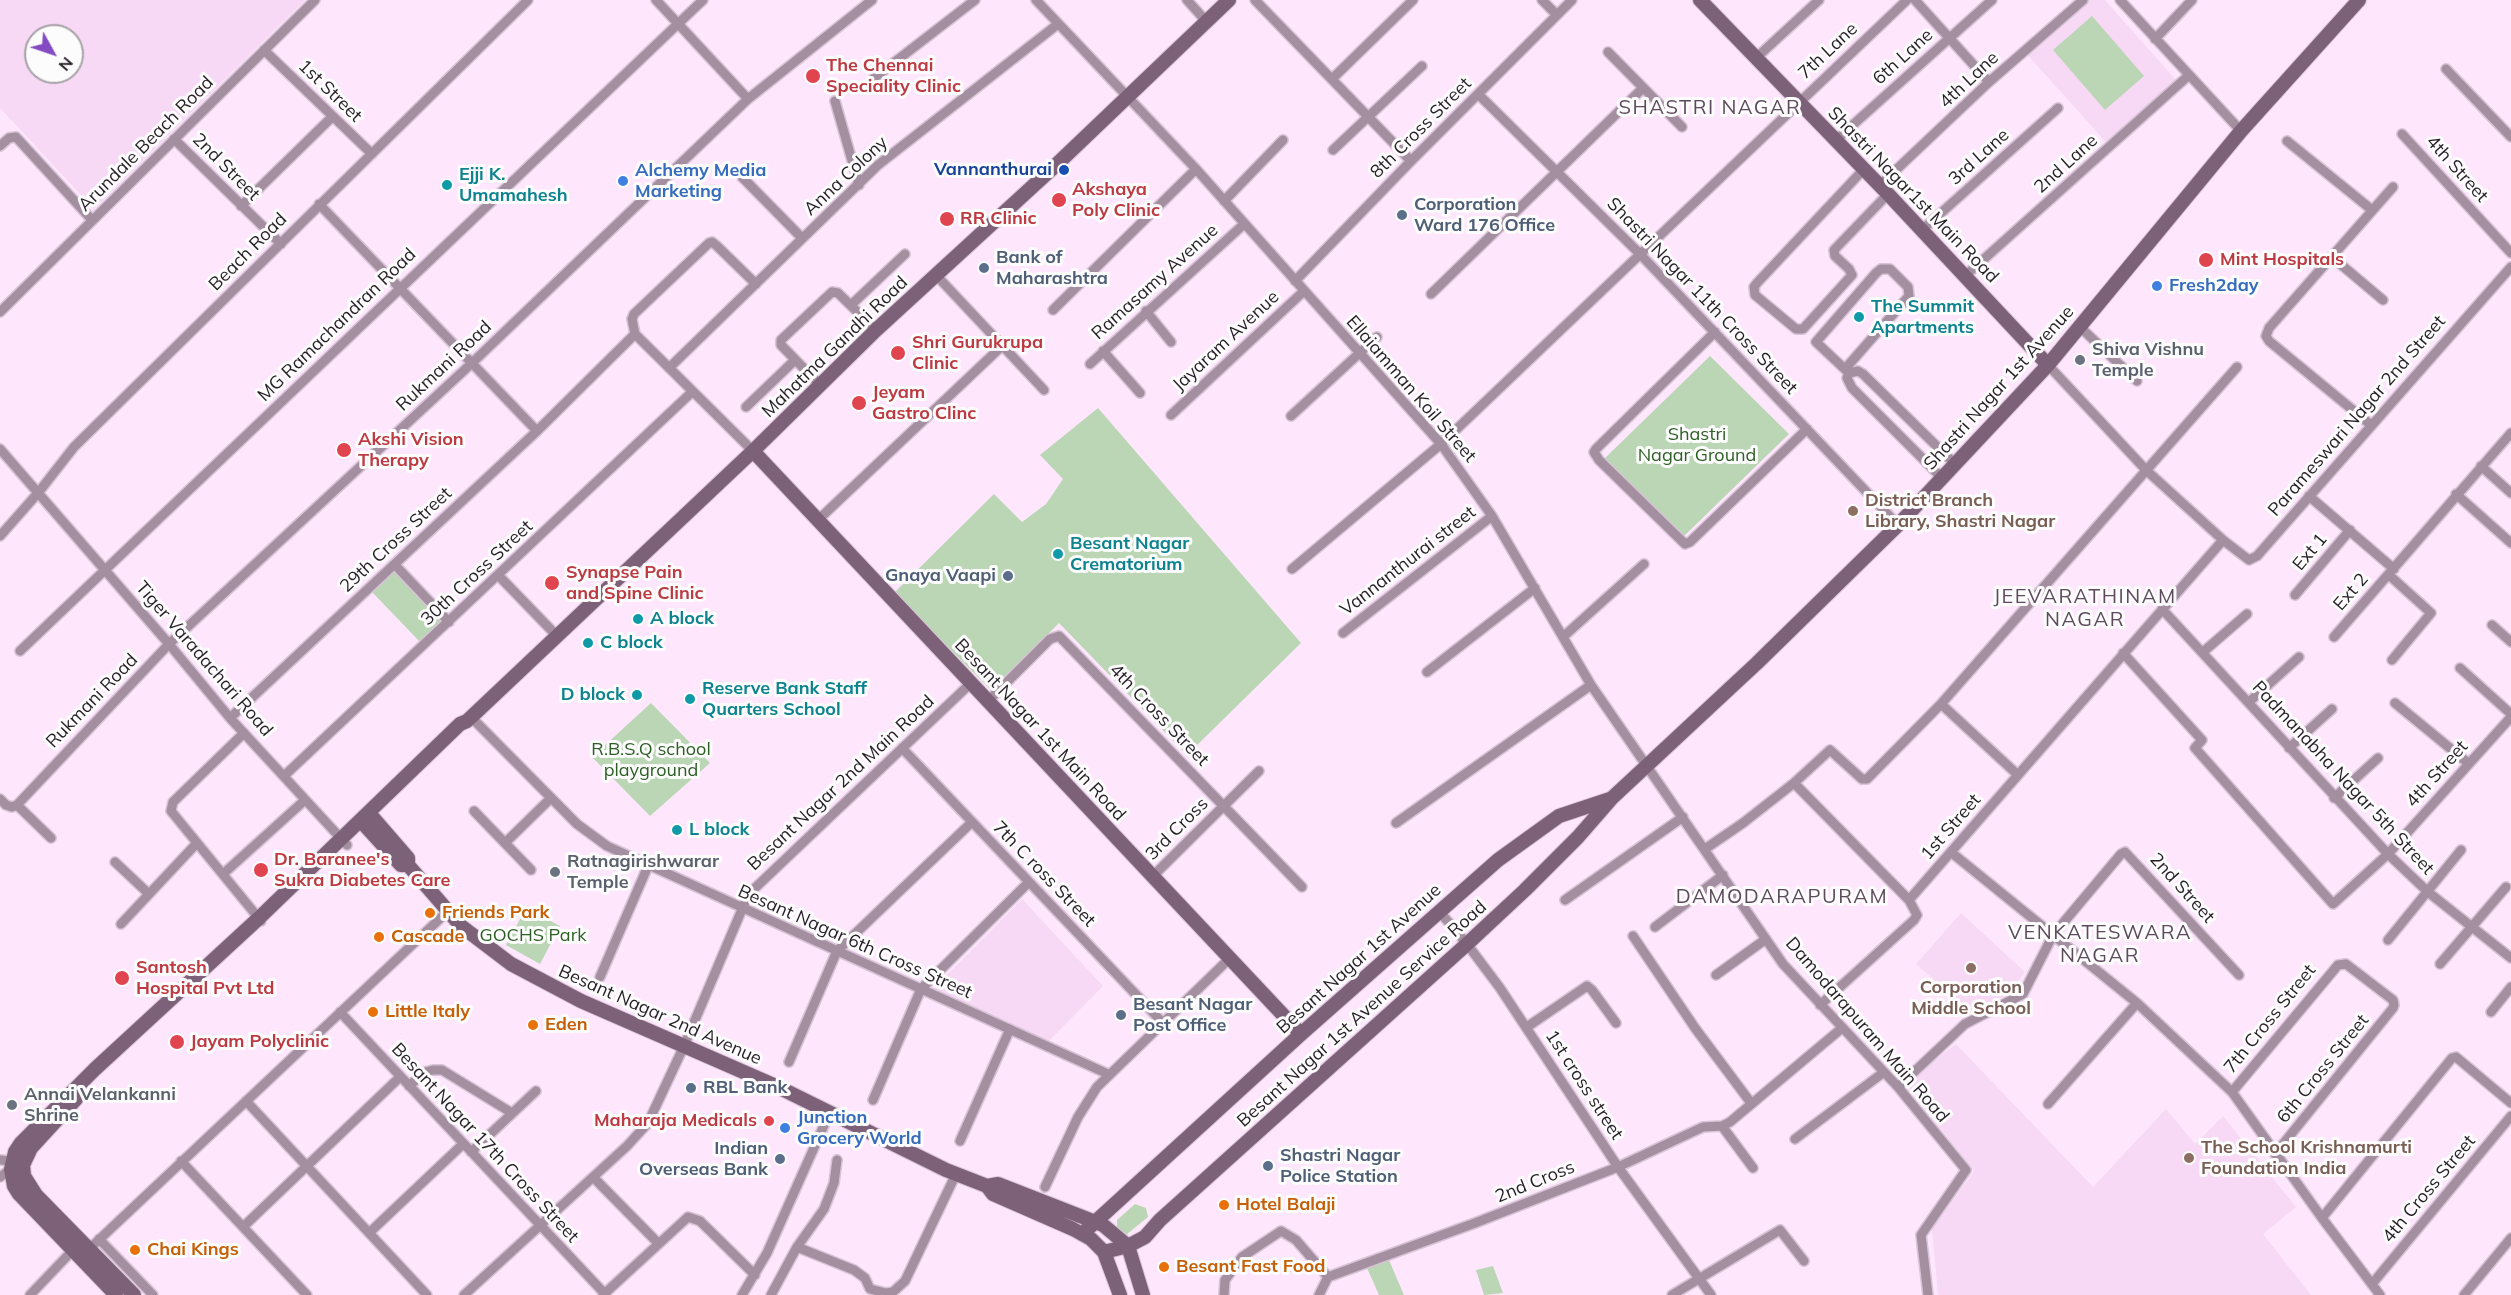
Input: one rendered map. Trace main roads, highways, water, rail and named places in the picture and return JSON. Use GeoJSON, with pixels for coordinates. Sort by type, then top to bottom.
{"type":"FeatureCollection","features":[{"type":"Feature","properties":{"kind":"place","name":"The Chennai Speciality Clinic"},"geometry":{"type":"Point","coordinates":[813,76]}},
{"type":"Feature","properties":{"kind":"place","name":"Vannanthurai"},"geometry":{"type":"Point","coordinates":[1064,170]}},
{"type":"Feature","properties":{"kind":"place","name":"Alchemy Media Marketing"},"geometry":{"type":"Point","coordinates":[623,181]}},
{"type":"Feature","properties":{"kind":"place","name":"Ejji K. Umamahesh"},"geometry":{"type":"Point","coordinates":[447,185]}},
{"type":"Feature","properties":{"kind":"place","name":"Akshaya Poly Clinic"},"geometry":{"type":"Point","coordinates":[1059,200]}},
{"type":"Feature","properties":{"kind":"place","name":"Corporation Ward 176 Office"},"geometry":{"type":"Point","coordinates":[1402,215]}},
{"type":"Feature","properties":{"kind":"place","name":"RR Clinic"},"geometry":{"type":"Point","coordinates":[947,219]}},
{"type":"Feature","properties":{"kind":"place","name":"Mint Hospitals"},"geometry":{"type":"Point","coordinates":[2206,260]}},
{"type":"Feature","properties":{"kind":"place","name":"Bank of Maharashtra"},"geometry":{"type":"Point","coordinates":[984,268]}},
{"type":"Feature","properties":{"kind":"place","name":"Fresh2day"},"geometry":{"type":"Point","coordinates":[2157,286]}},
{"type":"Feature","properties":{"kind":"place","name":"The Summit Apartments"},"geometry":{"type":"Point","coordinates":[1859,317]}},
{"type":"Feature","properties":{"kind":"place","name":"Shri Gurukrupa Clinic"},"geometry":{"type":"Point","coordinates":[898,353]}},
{"type":"Feature","properties":{"kind":"place","name":"Shiva Vishnu Temple"},"geometry":{"type":"Point","coordinates":[2080,360]}},
{"type":"Feature","properties":{"kind":"place","name":"Jeyam Gastro Clinc"},"geometry":{"type":"Point","coordinates":[859,403]}},
{"type":"Feature","properties":{"kind":"place","name":"Akshi Vision Therapy"},"geometry":{"type":"Point","coordinates":[344,450]}},
{"type":"Feature","properties":{"kind":"place","name":"District Branch Library, Shastri Nagar"},"geometry":{"type":"Point","coordinates":[1853,511]}},
{"type":"Feature","properties":{"kind":"place","name":"Besant Nagar Crematorium"},"geometry":{"type":"Point","coordinates":[1058,554]}},
{"type":"Feature","properties":{"kind":"place","name":"Gnaya Vaapi"},"geometry":{"type":"Point","coordinates":[1008,576]}},
{"type":"Feature","properties":{"kind":"place","name":"Synapse Pain and Spine Clinic"},"geometry":{"type":"Point","coordinates":[552,583]}},
{"type":"Feature","properties":{"kind":"place","name":"A block"},"geometry":{"type":"Point","coordinates":[638,619]}},
{"type":"Feature","properties":{"kind":"place","name":"C block"},"geometry":{"type":"Point","coordinates":[588,643]}},
{"type":"Feature","properties":{"kind":"place","name":"D block"},"geometry":{"type":"Point","coordinates":[637,695]}},
{"type":"Feature","properties":{"kind":"place","name":"Reserve Bank Staff Quarters School"},"geometry":{"type":"Point","coordinates":[690,699]}},
{"type":"Feature","properties":{"kind":"place","name":"L block"},"geometry":{"type":"Point","coordinates":[677,830]}},
{"type":"Feature","properties":{"kind":"place","name":"Dr. Baranee's Sukra Diabetes Care"},"geometry":{"type":"Point","coordinates":[261,870]}},
{"type":"Feature","properties":{"kind":"place","name":"Ratnagirishwarar Temple"},"geometry":{"type":"Point","coordinates":[555,872]}},
{"type":"Feature","properties":{"kind":"place","name":"Friends Park"},"geometry":{"type":"Point","coordinates":[430,913]}},
{"type":"Feature","properties":{"kind":"place","name":"Cascade"},"geometry":{"type":"Point","coordinates":[379,937]}},
{"type":"Feature","properties":{"kind":"place","name":"Corporation Middle School"},"geometry":{"type":"Point","coordinates":[1971,968]}},
{"type":"Feature","properties":{"kind":"place","name":"Santosh Hospital Pvt Ltd"},"geometry":{"type":"Point","coordinates":[122,978]}},
{"type":"Feature","properties":{"kind":"place","name":"Little Italy"},"geometry":{"type":"Point","coordinates":[373,1012]}},
{"type":"Feature","properties":{"kind":"place","name":"Besant Nagar Post Office"},"geometry":{"type":"Point","coordinates":[1121,1015]}},
{"type":"Feature","properties":{"kind":"place","name":"Eden"},"geometry":{"type":"Point","coordinates":[533,1025]}},
{"type":"Feature","properties":{"kind":"place","name":"Jayam Polyclinic"},"geometry":{"type":"Point","coordinates":[177,1042]}},
{"type":"Feature","properties":{"kind":"place","name":"RBL Bank"},"geometry":{"type":"Point","coordinates":[691,1088]}},
{"type":"Feature","properties":{"kind":"place","name":"Annai Velankanni Shrine"},"geometry":{"type":"Point","coordinates":[12,1105]}},
{"type":"Feature","properties":{"kind":"place","name":"Maharaja Medicals"},"geometry":{"type":"Point","coordinates":[769,1121]}},
{"type":"Feature","properties":{"kind":"place","name":"Junction Grocery World"},"geometry":{"type":"Point","coordinates":[785,1128]}},
{"type":"Feature","properties":{"kind":"place","name":"The School Krishnamurti Foundation India"},"geometry":{"type":"Point","coordinates":[2189,1158]}},
{"type":"Feature","properties":{"kind":"place","name":"Indian Overseas Bank"},"geometry":{"type":"Point","coordinates":[780,1159]}},
{"type":"Feature","properties":{"kind":"place","name":"Shastri Nagar Police Station"},"geometry":{"type":"Point","coordinates":[1268,1166]}},
{"type":"Feature","properties":{"kind":"place","name":"Hotel Balaji"},"geometry":{"type":"Point","coordinates":[1224,1205]}},
{"type":"Feature","properties":{"kind":"place","name":"Chai Kings"},"geometry":{"type":"Point","coordinates":[135,1250]}},
{"type":"Feature","properties":{"kind":"place","name":"Besant Fast Food"},"geometry":{"type":"Point","coordinates":[1164,1267]}},
{"type":"Feature","properties":{"kind":"district","name":"SHASTRI NAGAR"},"geometry":{"type":"Point","coordinates":[1710,108]}},
{"type":"Feature","properties":{"kind":"district","name":"JEEVARATHINAM NAGAR"},"geometry":{"type":"Point","coordinates":[2085,608]}},
{"type":"Feature","properties":{"kind":"district","name":"DAMODARAPURAM"},"geometry":{"type":"Point","coordinates":[1782,897]}},
{"type":"Feature","properties":{"kind":"district","name":"VENKATESWARA NAGAR"},"geometry":{"type":"Point","coordinates":[2100,944]}},
{"type":"Feature","properties":{"kind":"park label","name":"Shastri Nagar Ground"},"geometry":{"type":"Point","coordinates":[1697,445]}},
{"type":"Feature","properties":{"kind":"park label","name":"R.B.S.Q school playground"},"geometry":{"type":"Point","coordinates":[651,760]}},
{"type":"Feature","properties":{"kind":"park label","name":"GOCHS Park"},"geometry":{"type":"Point","coordinates":[533,936]}}]}
